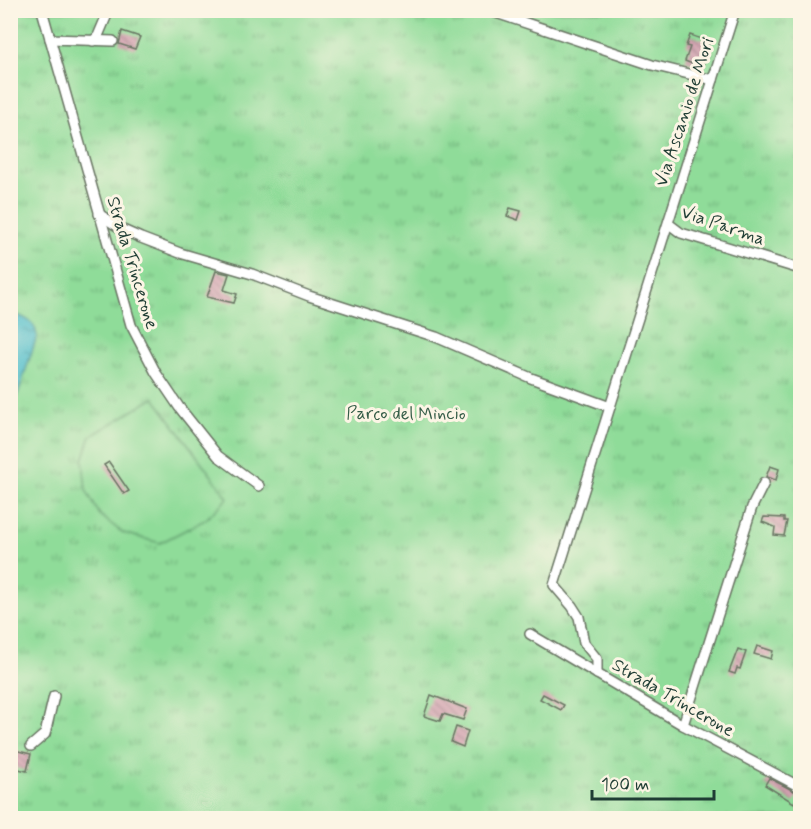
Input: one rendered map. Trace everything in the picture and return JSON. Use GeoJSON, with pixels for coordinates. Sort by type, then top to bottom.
{"type":"FeatureCollection","features":[{"type":"Feature","properties":{"kind":"street","name":"Strada Trincerone"},"geometry":{"type":"LineString","coordinates":[[42,10],[131,326],[156,374],[218,456],[259,486]]}},
{"type":"Feature","properties":{"kind":"street"},"geometry":{"type":"LineString","coordinates":[[93,41],[98,36],[109,10]]}},
{"type":"Feature","properties":{"kind":"street"},"geometry":{"type":"LineString","coordinates":[[487,10],[652,65],[713,80]]}},
{"type":"Feature","properties":{"kind":"street","name":"Via Ascanio de Mori"},"geometry":{"type":"LineString","coordinates":[[597,674],[597,658],[584,643],[579,617],[554,585],[735,10]]}},
{"type":"Feature","properties":{"kind":"street"},"geometry":{"type":"LineString","coordinates":[[50,39],[113,41]]}},
{"type":"Feature","properties":{"kind":"street"},"geometry":{"type":"LineString","coordinates":[[99,214],[123,230],[180,253],[252,274],[309,296],[436,337],[531,378],[610,407]]}},
{"type":"Feature","properties":{"kind":"street","name":"Via Parma"},"geometry":{"type":"LineString","coordinates":[[669,224],[681,233],[801,269]]}},
{"type":"Feature","properties":{"kind":"street"},"geometry":{"type":"LineString","coordinates":[[683,725],[752,507],[764,483]]}},
{"type":"Feature","properties":{"kind":"street","name":"Strada Trincerone"},"geometry":{"type":"LineString","coordinates":[[531,634],[683,725],[801,787]]}},
{"type":"Feature","properties":{"kind":"street"},"geometry":{"type":"LineString","coordinates":[[31,746],[45,734],[54,696]]}},
{"type":"Feature","properties":{"kind":"green space","name":"Parco del Mincio"},"geometry":{"type":"Polygon","coordinates":[[[11,11],[800,11],[800,818],[11,818],[11,11]]]}},
{"type":"Feature","properties":{"kind":"green space"},"geometry":{"type":"Polygon","coordinates":[[[154,398],[228,498],[205,520],[160,543],[123,533],[100,515],[86,490],[83,460],[91,436],[154,398]]]}},
{"type":"Feature","properties":{"kind":"water"},"geometry":{"type":"Polygon","coordinates":[[[11,312],[31,323],[37,336],[11,415],[11,312]]]}},
{"type":"Feature","properties":{"kind":"building"},"geometry":{"type":"Polygon","coordinates":[[[122,31],[140,37],[135,49],[119,44],[122,31]]]}},
{"type":"Feature","properties":{"kind":"building"},"geometry":{"type":"Polygon","coordinates":[[[690,35],[710,42],[702,68],[685,61],[690,47],[686,46],[690,35]]]}},
{"type":"Feature","properties":{"kind":"building"},"geometry":{"type":"Polygon","coordinates":[[[510,208],[521,211],[518,220],[507,216],[510,208]]]}},
{"type":"Feature","properties":{"kind":"building"},"geometry":{"type":"Polygon","coordinates":[[[216,271],[229,274],[224,290],[237,294],[234,303],[207,297],[216,271]]]}},
{"type":"Feature","properties":{"kind":"building"},"geometry":{"type":"Polygon","coordinates":[[[109,462],[129,491],[124,494],[104,465],[109,462]]]}},
{"type":"Feature","properties":{"kind":"building"},"geometry":{"type":"Polygon","coordinates":[[[770,466],[779,469],[776,480],[766,477],[770,466]]]}},
{"type":"Feature","properties":{"kind":"building"},"geometry":{"type":"Polygon","coordinates":[[[764,517],[784,518],[784,521],[787,521],[784,536],[774,535],[775,527],[762,522],[764,517]]]}},
{"type":"Feature","properties":{"kind":"building"},"geometry":{"type":"Polygon","coordinates":[[[757,646],[773,651],[771,659],[754,654],[757,646]]]}},
{"type":"Feature","properties":{"kind":"building"},"geometry":{"type":"Polygon","coordinates":[[[738,649],[746,652],[740,669],[737,668],[735,674],[729,672],[738,649]]]}},
{"type":"Feature","properties":{"kind":"building"},"geometry":{"type":"Polygon","coordinates":[[[543,694],[564,705],[561,710],[540,699],[543,694]]]}},
{"type":"Feature","properties":{"kind":"building"},"geometry":{"type":"Polygon","coordinates":[[[431,695],[467,709],[463,720],[443,714],[440,721],[424,716],[431,695]]]}},
{"type":"Feature","properties":{"kind":"building"},"geometry":{"type":"Polygon","coordinates":[[[456,727],[468,731],[463,747],[451,742],[456,727]]]}},
{"type":"Feature","properties":{"kind":"building"},"geometry":{"type":"Polygon","coordinates":[[[14,750],[31,754],[27,771],[10,767],[14,750]]]}},
{"type":"Feature","properties":{"kind":"building"},"geometry":{"type":"Polygon","coordinates":[[[769,778],[800,794],[794,803],[765,785],[769,778]]]}}]}
